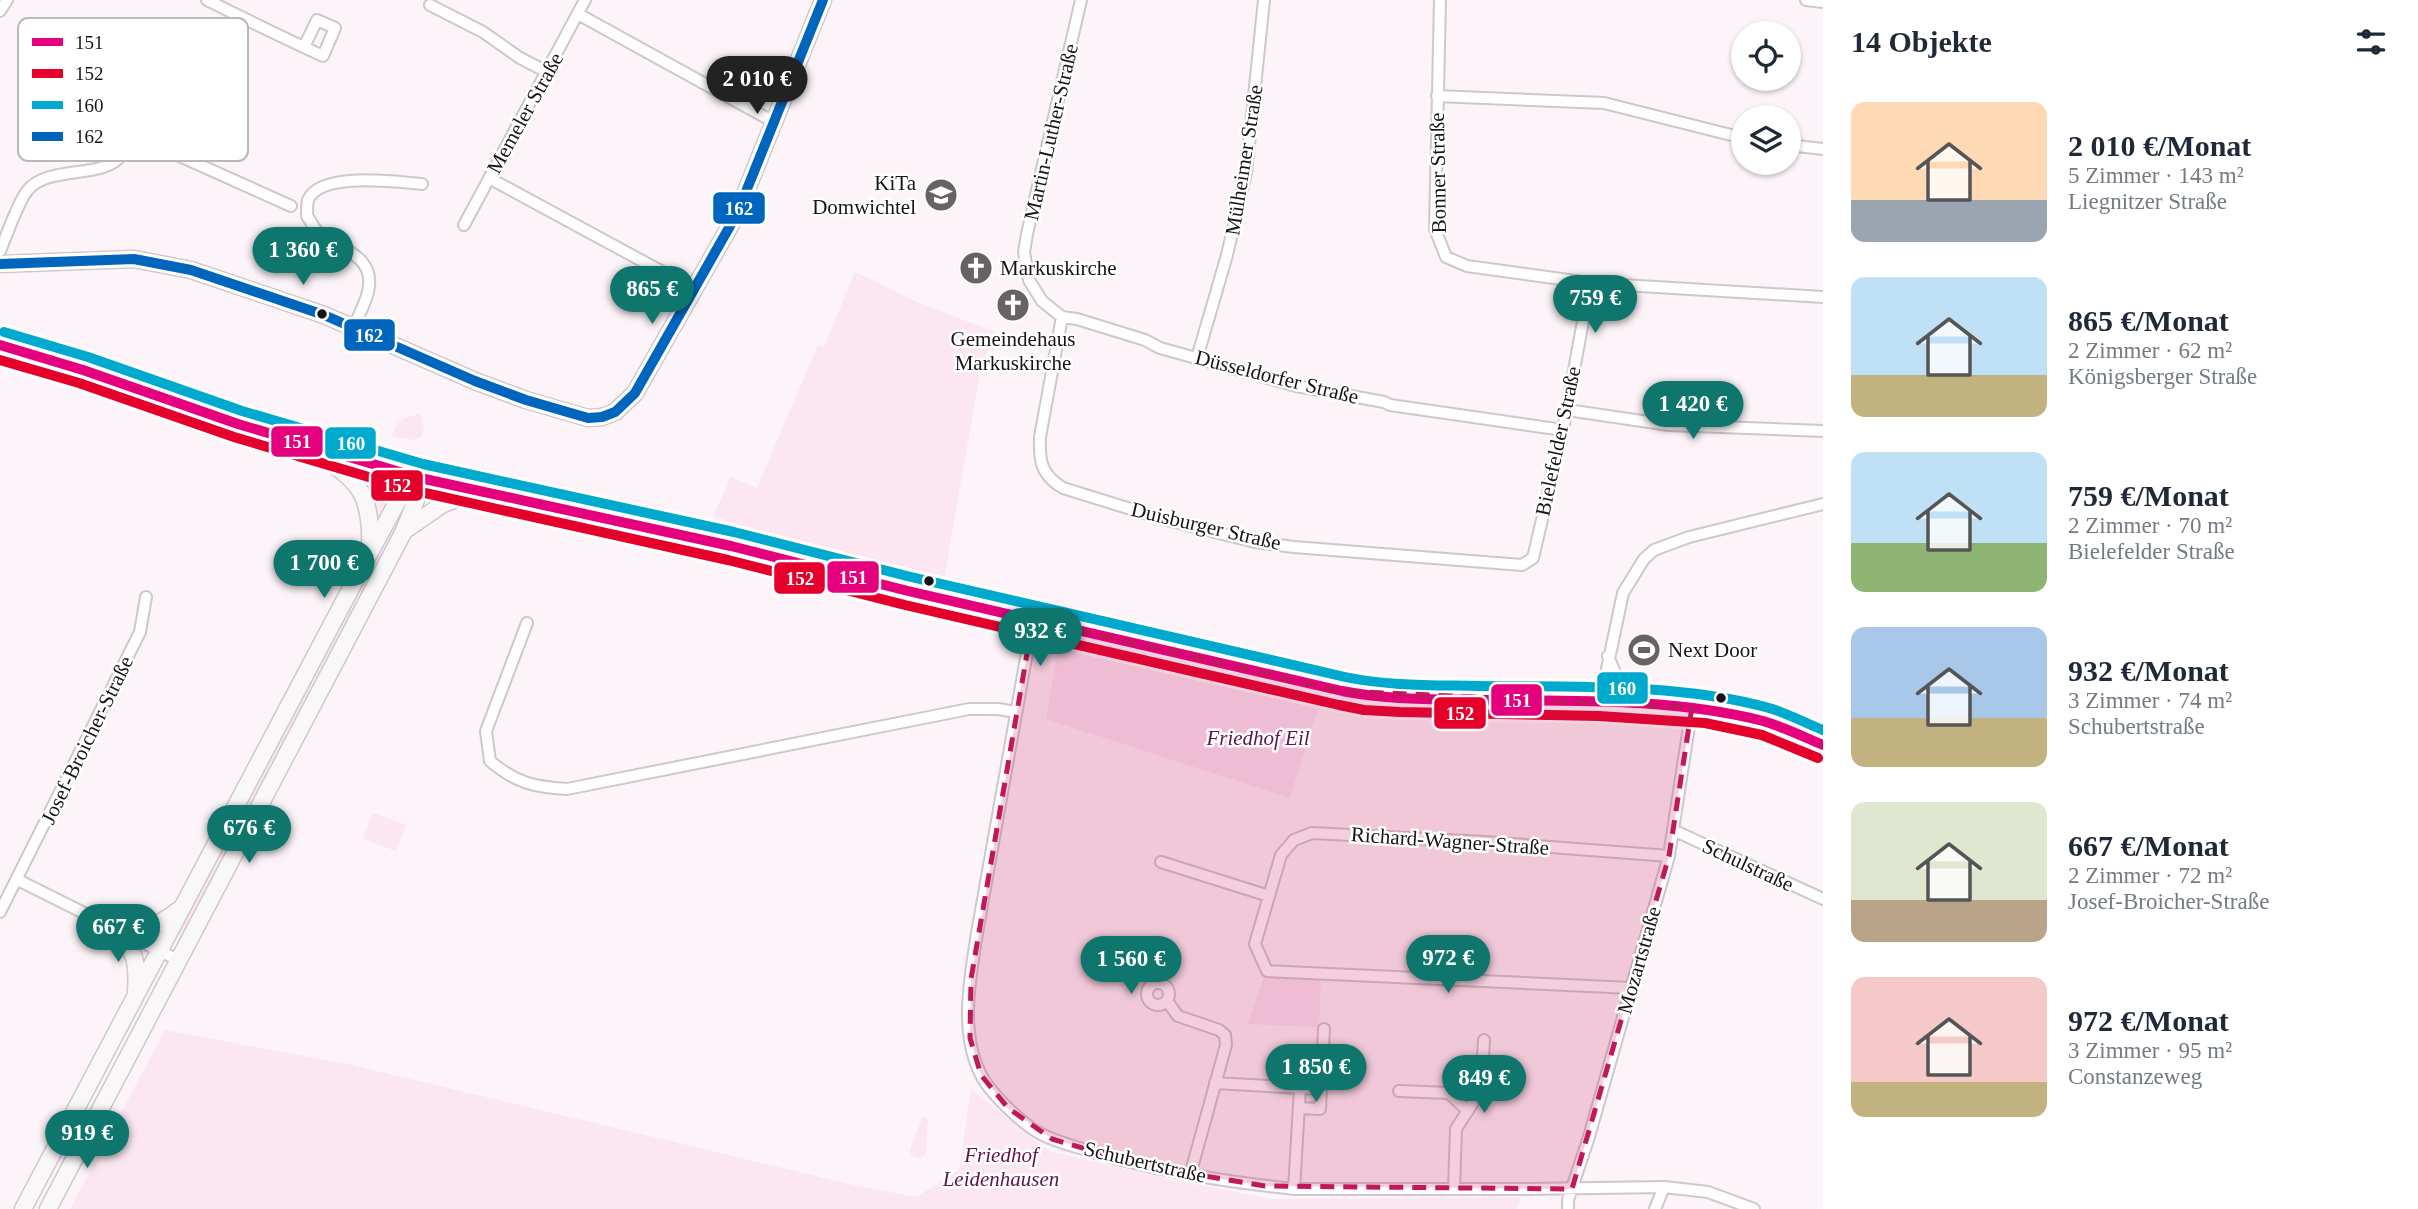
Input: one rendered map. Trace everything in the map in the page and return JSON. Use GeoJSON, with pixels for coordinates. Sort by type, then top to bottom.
{"type":"FeatureCollection","features":[{"type":"Feature","properties":{"kind":"main road"},"geometry":{"type":"LineString","coordinates":[[0,264],[134,259],[191,270],[282,299],[541,406],[588,418],[602,418],[615,412],[635,393],[741,204],[823,0]]}},
{"type":"Feature","properties":{"kind":"main road"},"geometry":{"type":"LineString","coordinates":[[0,345],[73,366],[238,424],[420,478],[731,546],[908,591],[1366,696],[1692,707],[1741,715],[1786,729],[1823,745]]}},
{"type":"Feature","properties":{"kind":"main road"},"geometry":{"type":"LineString","coordinates":[[304,444],[345,473],[365,498],[370,512],[370,552]]}},
{"type":"Feature","properties":{"kind":"main road"},"geometry":{"type":"LineString","coordinates":[[48,1209],[404,531],[416,500],[420,478]]}},
{"type":"Feature","properties":{"kind":"main road"},"geometry":{"type":"LineString","coordinates":[[23,1209],[370,552],[401,495],[420,478]]}},
{"type":"Feature","properties":{"kind":"main road"},"geometry":{"type":"LineString","coordinates":[[404,531],[443,504],[479,491]]}},
{"type":"Feature","properties":{"kind":"main road"},"geometry":{"type":"LineString","coordinates":[[109,927],[143,930],[164,921],[185,905]]}},
{"type":"Feature","properties":{"kind":"main road"},"geometry":{"type":"LineString","coordinates":[[109,927],[130,947],[134,955],[137,974],[135,998]]}},
{"type":"Feature","properties":{"kind":"street"},"geometry":{"type":"LineString","coordinates":[[0,10],[7,0]]}},
{"type":"Feature","properties":{"kind":"street"},"geometry":{"type":"LineString","coordinates":[[207,0],[244,18]]}},
{"type":"Feature","properties":{"kind":"street","name":"Memeler Straße"},"geometry":{"type":"LineString","coordinates":[[464,225],[585,0]]}},
{"type":"Feature","properties":{"kind":"street","name":"Martin-Luther-Straße"},"geometry":{"type":"LineString","coordinates":[[1062,317],[1042,301],[1029,280],[1024,252],[1036,189],[1081,0]]}},
{"type":"Feature","properties":{"kind":"street","name":"Mülheimer Straße"},"geometry":{"type":"LineString","coordinates":[[1197,358],[1227,255],[1246,173],[1264,0]]}},
{"type":"Feature","properties":{"kind":"street","name":"Bonner Straße"},"geometry":{"type":"LineString","coordinates":[[1440,0],[1434,229],[1446,257],[1467,266],[1590,283],[1823,297]]}},
{"type":"Feature","properties":{"kind":"street"},"geometry":{"type":"LineString","coordinates":[[1806,0],[1823,2]]}},
{"type":"Feature","properties":{"kind":"street"},"geometry":{"type":"LineString","coordinates":[[430,5],[483,32],[520,58],[547,72]]}},
{"type":"Feature","properties":{"kind":"street"},"geometry":{"type":"LineString","coordinates":[[578,15],[774,122]]}},
{"type":"Feature","properties":{"kind":"street"},"geometry":{"type":"LineString","coordinates":[[248,20],[304,47]]}},
{"type":"Feature","properties":{"kind":"street"},"geometry":{"type":"LineString","coordinates":[[1437,96],[1604,103],[1731,135]]}},
{"type":"Feature","properties":{"kind":"street"},"geometry":{"type":"LineString","coordinates":[[1801,146],[1823,149]]}},
{"type":"Feature","properties":{"kind":"street"},"geometry":{"type":"LineString","coordinates":[[0,251],[27,190],[39,181],[51,177],[116,161]]}},
{"type":"Feature","properties":{"kind":"street"},"geometry":{"type":"LineString","coordinates":[[191,161],[291,206]]}},
{"type":"Feature","properties":{"kind":"street"},"geometry":{"type":"LineString","coordinates":[[489,178],[694,289]]}},
{"type":"Feature","properties":{"kind":"street"},"geometry":{"type":"LineString","coordinates":[[353,328],[368,294],[370,282],[365,266],[350,250],[317,230],[307,216],[308,200],[315,191],[342,181],[422,184]]}},
{"type":"Feature","properties":{"kind":"street","name":"Bielefelder Straße"},"geometry":{"type":"LineString","coordinates":[[1533,558],[1563,430],[1590,283]]}},
{"type":"Feature","properties":{"kind":"street","name":"Düsseldorfer Straße"},"geometry":{"type":"LineString","coordinates":[[1062,317],[1077,319],[1197,358],[1296,386],[1390,405],[1563,430]]}},
{"type":"Feature","properties":{"kind":"street","name":"Duisburger Straße"},"geometry":{"type":"LineString","coordinates":[[1062,317],[1040,453],[1049,480],[1063,488],[1163,519],[1255,542],[1522,565],[1533,558]]}},
{"type":"Feature","properties":{"kind":"street"},"geometry":{"type":"LineString","coordinates":[[1567,410],[1669,425],[1823,431]]}},
{"type":"Feature","properties":{"kind":"street"},"geometry":{"type":"LineString","coordinates":[[1600,702],[1623,593],[1636,568],[1654,550],[1689,537],[1823,504]]}},
{"type":"Feature","properties":{"kind":"street","name":"Josef-Broicher-Straße"},"geometry":{"type":"LineString","coordinates":[[0,912],[140,632],[146,597]]}},
{"type":"Feature","properties":{"kind":"street","name":"Schubertstraße"},"geometry":{"type":"LineString","coordinates":[[1033,619],[971,979],[968,1032],[981,1075],[1008,1108],[1037,1132],[1109,1156],[1190,1175],[1294,1189],[1572,1189],[1664,1186],[1708,1192],[1754,1209]]}},
{"type":"Feature","properties":{"kind":"street"},"geometry":{"type":"LineString","coordinates":[[527,622],[486,731],[489,761],[507,775],[536,787],[567,789],[969,709],[1016,712]]}},
{"type":"Feature","properties":{"kind":"street"},"geometry":{"type":"LineString","coordinates":[[1608,656],[1620,685],[1639,705]]}},
{"type":"Feature","properties":{"kind":"street","name":"Mozartstraße"},"geometry":{"type":"LineString","coordinates":[[1569,1209],[1572,1189],[1669,856],[1692,707]]}},
{"type":"Feature","properties":{"kind":"street","name":"Schulstraße"},"geometry":{"type":"LineString","coordinates":[[1673,830],[1823,899]]}},
{"type":"Feature","properties":{"kind":"street","name":"Richard-Wagner-Straße"},"geometry":{"type":"LineString","coordinates":[[1631,988],[1267,971],[1255,944],[1286,847],[1294,840],[1312,833],[1485,842],[1669,856]]}},
{"type":"Feature","properties":{"kind":"street"},"geometry":{"type":"LineString","coordinates":[[1161,862],[1269,896]]}},
{"type":"Feature","properties":{"kind":"street"},"geometry":{"type":"LineString","coordinates":[[18,880],[178,960]]}},
{"type":"Feature","properties":{"kind":"street"},"geometry":{"type":"LineString","coordinates":[[1167,1001],[1178,1016],[1219,1030],[1224,1035],[1226,1045],[1190,1175]]}},
{"type":"Feature","properties":{"kind":"street"},"geometry":{"type":"LineString","coordinates":[[1298,1108],[1320,1110],[1324,1029]]}},
{"type":"Feature","properties":{"kind":"street"},"geometry":{"type":"LineString","coordinates":[[1454,1189],[1456,1129],[1482,1090],[1484,1041]]}},
{"type":"Feature","properties":{"kind":"street"},"geometry":{"type":"LineString","coordinates":[[1215,1083],[1321,1088]]}},
{"type":"Feature","properties":{"kind":"street"},"geometry":{"type":"LineString","coordinates":[[1294,1189],[1300,1088]]}},
{"type":"Feature","properties":{"kind":"street"},"geometry":{"type":"LineString","coordinates":[[1399,1091],[1449,1093],[1468,1111]]}},
{"type":"Feature","properties":{"kind":"street"},"geometry":{"type":"LineString","coordinates":[[1655,1209],[1664,1186]]}},
{"type":"Feature","properties":{"kind":"highlighted area"},"geometry":{"type":"Polygon","coordinates":[[[1033,619],[1342,691],[1692,707],[1669,856],[1572,1189],[1265,1186],[1144,1166],[1052,1139],[1008,1108],[981,1075],[970,1038],[971,979],[1033,619]]]}},
{"type":"Feature","properties":{"kind":"green space"},"geometry":{"type":"Polygon","coordinates":[[[855,272],[919,303],[995,332],[981,367],[944,579],[739,529],[740,526],[714,515],[731,477],[757,488],[818,345],[824,347],[855,272]]]}},
{"type":"Feature","properties":{"kind":"green space"},"geometry":{"type":"Polygon","coordinates":[[[421,415],[424,430],[421,437],[413,440],[392,436],[401,421],[421,415]]]}},
{"type":"Feature","properties":{"kind":"green space"},"geometry":{"type":"Polygon","coordinates":[[[350,470],[403,483],[379,524],[376,522],[350,470]]]}},
{"type":"Feature","properties":{"kind":"green space"},"geometry":{"type":"Polygon","coordinates":[[[407,497],[410,499],[181,937],[177,935],[407,497]]]}},
{"type":"Feature","properties":{"kind":"green space","name":"Friedhof Eil"},"geometry":{"type":"Polygon","coordinates":[[[1059,642],[1319,705],[1290,798],[1046,719],[1059,642]]]}},
{"type":"Feature","properties":{"kind":"green space"},"geometry":{"type":"Polygon","coordinates":[[[373,813],[406,825],[396,851],[363,839],[373,813]]]}},
{"type":"Feature","properties":{"kind":"green space"},"geometry":{"type":"Polygon","coordinates":[[[1264,976],[1321,978],[1319,1027],[1248,1024],[1264,976]]]}},
{"type":"Feature","properties":{"kind":"green space","name":"Friedhof Leidenhausen"},"geometry":{"type":"Polygon","coordinates":[[[165,1030],[352,1065],[858,1186],[916,1197],[959,1170],[971,1089],[1049,1151],[1163,1178],[1272,1199],[1521,1197],[1517,1209],[70,1209],[165,1030]]]}},
{"type":"Feature","properties":{"kind":"green space"},"geometry":{"type":"Polygon","coordinates":[[[922,1118],[928,1120],[926,1153],[917,1158],[911,1155],[910,1150],[922,1118]]]}},
{"type":"Feature","properties":{"kind":"transit line","name":"162"},"geometry":{"type":"LineString","coordinates":[[0,264],[134,259],[191,270],[324,315],[475,381],[526,400],[588,418],[602,417],[615,412],[635,393],[730,226],[823,0]]}},
{"type":"Feature","properties":{"kind":"transit line","name":"160"},"geometry":{"type":"LineString","coordinates":[[4,332],[88,357],[242,411],[423,464],[734,532],[911,577],[1345,677],[1411,684],[1625,688],[1699,694],[1769,708],[1823,730]]}},
{"type":"Feature","properties":{"kind":"transit line","name":"151"},"geometry":{"type":"LineString","coordinates":[[0,345],[83,370],[238,424],[420,478],[731,546],[908,591],[1342,691],[1411,698],[1587,701],[1694,708],[1763,721],[1823,745]]}},
{"type":"Feature","properties":{"kind":"transit line","name":"152"},"geometry":{"type":"LineString","coordinates":[[0,360],[79,383],[234,437],[416,491],[728,560],[905,605],[1339,705],[1364,710],[1400,712],[1599,716],[1705,723],[1762,735],[1818,758]]}},
{"type":"Feature","properties":{"kind":"place","name":"KiTa Domwichtel"},"geometry":{"type":"Point","coordinates":[941,195]}},
{"type":"Feature","properties":{"kind":"place","name":"Markuskirche"},"geometry":{"type":"Point","coordinates":[976,268]}},
{"type":"Feature","properties":{"kind":"place","name":"Gemeindehaus Markuskirche"},"geometry":{"type":"Point","coordinates":[1013,305]}},
{"type":"Feature","properties":{"kind":"place","name":"Next Door"},"geometry":{"type":"Point","coordinates":[1644,650]}}]}
